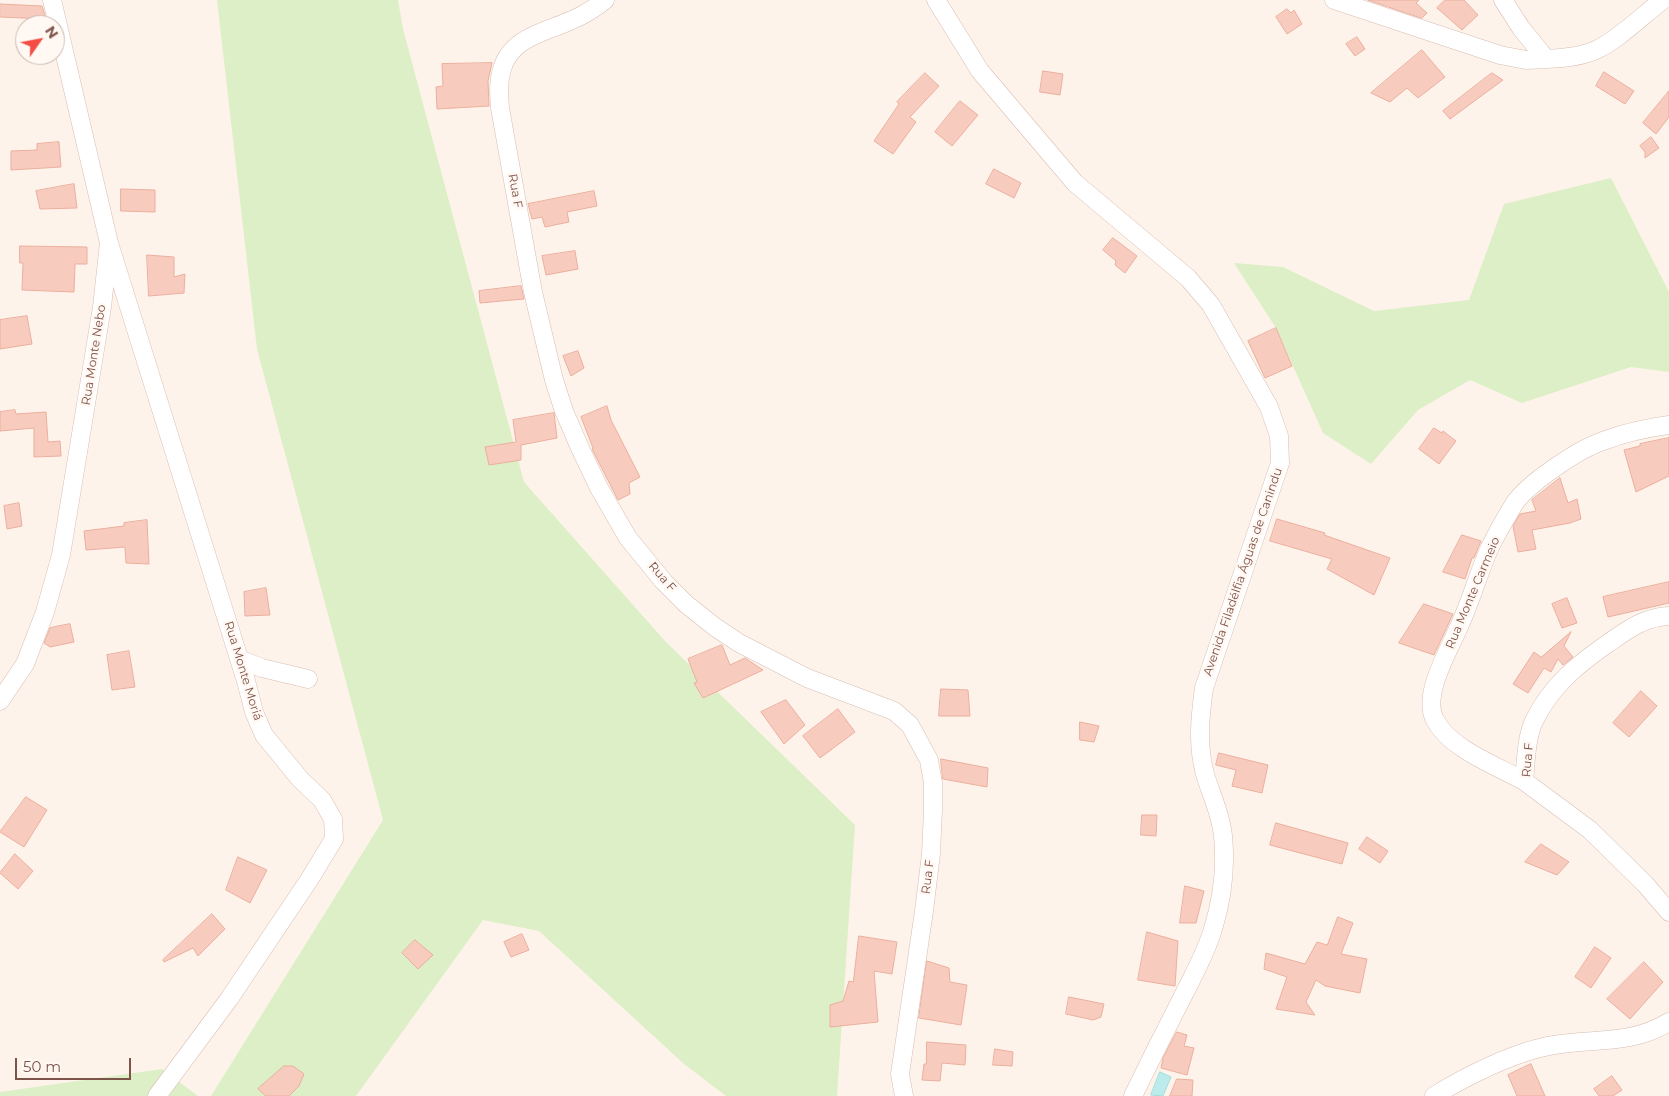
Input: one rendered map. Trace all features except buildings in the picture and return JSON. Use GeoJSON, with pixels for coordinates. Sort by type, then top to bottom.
{"type":"FeatureCollection","features":[{"type":"Feature","properties":{"kind":"street","name":"Rua Monte Nebo"},"geometry":{"type":"LineString","coordinates":[[0,701],[25,664],[45,612],[61,555],[102,307],[110,243],[52,0]]}},
{"type":"Feature","properties":{"kind":"street","name":"Rua F"},"geometry":{"type":"LineString","coordinates":[[605,0],[573,20],[530,36],[518,45],[510,53],[502,67],[499,84],[500,108],[533,292],[554,380],[580,448],[599,488],[628,538],[664,582],[686,604],[739,643],[807,678],[894,711],[910,725],[921,743],[929,760],[933,783],[931,854],[900,1074],[904,1096]]}},
{"type":"Feature","properties":{"kind":"street","name":"Avenida Filadélfia Águas de Canindu"},"geometry":{"type":"LineString","coordinates":[[936,0],[980,71],[1075,183],[1188,278],[1211,305],[1269,406],[1280,436],[1280,463],[1204,688],[1201,707],[1199,724],[1202,759],[1205,775],[1220,817],[1223,836],[1222,892],[1213,929],[1192,978],[1133,1096]]}},
{"type":"Feature","properties":{"kind":"street"},"geometry":{"type":"LineString","coordinates":[[1334,0],[1500,55],[1526,60],[1573,57],[1597,50],[1626,30],[1662,0]]}},
{"type":"Feature","properties":{"kind":"street"},"geometry":{"type":"LineString","coordinates":[[1503,0],[1546,59]]}},
{"type":"Feature","properties":{"kind":"street","name":"Rua Monte Moriá"},"geometry":{"type":"LineString","coordinates":[[110,243],[254,712],[264,735],[300,779],[322,800],[333,819],[334,839],[304,888],[229,999],[157,1096]]}},
{"type":"Feature","properties":{"kind":"street","name":"Rua Monte Carmeio"},"geometry":{"type":"LineString","coordinates":[[1524,781],[1462,748],[1441,729],[1431,710],[1434,686],[1469,606],[1490,546],[1515,503],[1535,482],[1567,460],[1601,441],[1646,428],[1669,425]]}},
{"type":"Feature","properties":{"kind":"street","name":"Rua F"},"geometry":{"type":"LineString","coordinates":[[1669,616],[1643,621],[1630,628],[1578,664],[1558,685],[1545,702],[1534,722],[1529,740],[1524,781],[1590,830],[1645,884],[1669,912]]}},
{"type":"Feature","properties":{"kind":"street"},"geometry":{"type":"LineString","coordinates":[[239,659],[262,668],[308,679]]}},
{"type":"Feature","properties":{"kind":"street"},"geometry":{"type":"LineString","coordinates":[[1434,1096],[1456,1082],[1524,1053],[1552,1045],[1619,1040],[1641,1035],[1669,1022]]}},
{"type":"Feature","properties":{"kind":"green space"},"geometry":{"type":"Polygon","coordinates":[[[217,0],[398,0],[403,29],[524,482],[665,641],[855,825],[837,1096],[726,1096],[684,1064],[539,931],[483,920],[356,1096],[211,1096],[383,820],[257,349],[217,0]]]}},
{"type":"Feature","properties":{"kind":"green space"},"geometry":{"type":"Polygon","coordinates":[[[1611,178],[1669,292],[1669,372],[1631,367],[1522,403],[1470,380],[1418,410],[1371,464],[1323,433],[1276,328],[1234,263],[1283,267],[1374,311],[1469,300],[1504,204],[1611,178]]]}},
{"type":"Feature","properties":{"kind":"green space"},"geometry":{"type":"Polygon","coordinates":[[[162,1069],[198,1096],[0,1096],[0,1092],[162,1069]]]}},
{"type":"Feature","properties":{"kind":"water"},"geometry":{"type":"Polygon","coordinates":[[[1160,1072],[1171,1077],[1163,1096],[1151,1095],[1160,1072]]]}}]}
